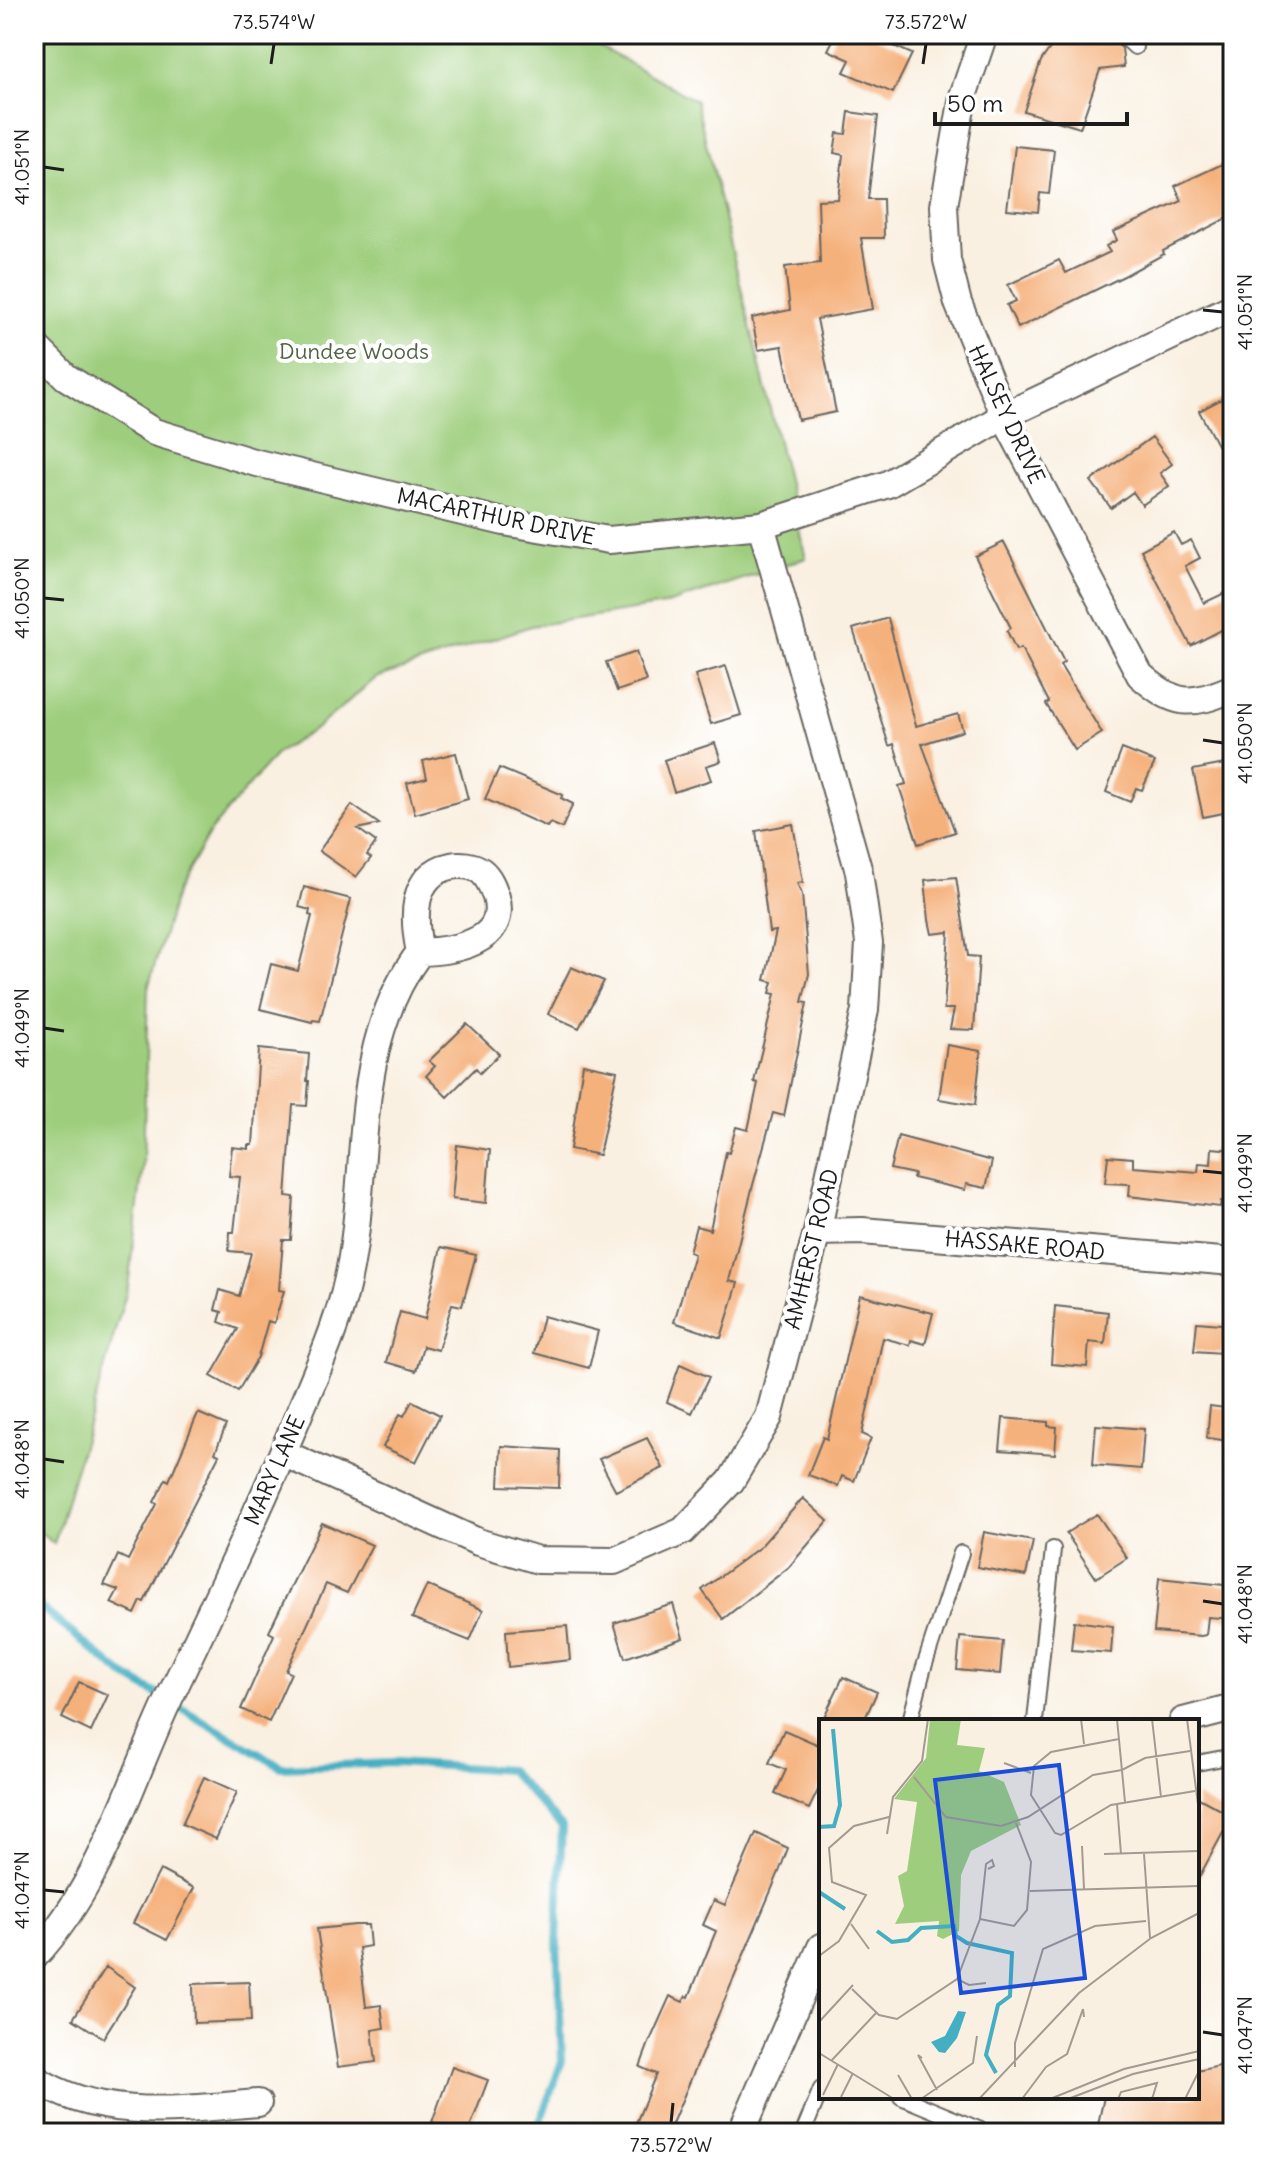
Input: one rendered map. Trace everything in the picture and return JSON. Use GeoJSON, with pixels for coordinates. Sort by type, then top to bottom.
{"type":"FeatureCollection","features":[{"type":"Feature","properties":{"kind":"street","name":"HALSEY DRIVE"},"geometry":{"type":"LineString","coordinates":[[977,37],[953,146],[944,206],[947,260],[958,303],[1004,416],[1140,675],[1164,696],[1180,699],[1205,700],[1233,688]]}},
{"type":"Feature","properties":{"kind":"street","name":"MACARTHUR DRIVE"},"geometry":{"type":"LineString","coordinates":[[34,345],[66,377],[154,432],[253,462],[504,522],[609,540],[761,525],[888,484],[1004,416],[1233,307]]}},
{"type":"Feature","properties":{"kind":"street","name":"AMHERST ROAD"},"geometry":{"type":"LineString","coordinates":[[283,1453],[478,1542],[538,1560],[614,1561],[683,1531],[731,1481],[769,1417],[817,1232],[865,1010],[869,943],[855,858],[761,525]]}},
{"type":"Feature","properties":{"kind":"street","name":"MARY LANE"},"geometry":{"type":"LineString","coordinates":[[34,1957],[67,1919],[119,1822],[170,1696],[283,1453],[344,1294],[353,1246],[364,1117],[381,1025],[398,982],[420,952]]}},
{"type":"Feature","properties":{"kind":"street","name":"HASSAKE ROAD"},"geometry":{"type":"LineString","coordinates":[[817,1232],[862,1231],[1233,1262]]}},
{"type":"Feature","properties":{"kind":"street"},"geometry":{"type":"LineString","coordinates":[[1191,1719],[1233,1708]]}},
{"type":"Feature","properties":{"kind":"street"},"geometry":{"type":"LineString","coordinates":[[741,2133],[819,1952]]}},
{"type":"Feature","properties":{"kind":"street"},"geometry":{"type":"LineString","coordinates":[[34,2078],[89,2102],[154,2111],[258,2103]]}},
{"type":"Feature","properties":{"kind":"lane"},"geometry":{"type":"LineString","coordinates":[[1121,34],[1135,47]]}},
{"type":"Feature","properties":{"kind":"lane"},"geometry":{"type":"LineString","coordinates":[[1035,1719],[1053,1549]]}},
{"type":"Feature","properties":{"kind":"lane"},"geometry":{"type":"LineString","coordinates":[[911,1719],[961,1553]]}},
{"type":"Feature","properties":{"kind":"lane"},"geometry":{"type":"LineString","coordinates":[[1199,1763],[1233,1756]]}},
{"type":"Feature","properties":{"kind":"lane"},"geometry":{"type":"LineString","coordinates":[[803,2133],[819,2094]]}},
{"type":"Feature","properties":{"kind":"lane"},"geometry":{"type":"LineString","coordinates":[[906,2099],[986,2133]]}},
{"type":"Feature","properties":{"kind":"green space","name":"Dundee Woods"},"geometry":{"type":"Polygon","coordinates":[[[34,34],[577,34],[696,101],[806,558],[664,605],[531,626],[376,678],[318,727],[277,753],[211,830],[177,890],[148,988],[143,1165],[128,1286],[54,1544],[34,1527],[34,34]]]}},
{"type":"Feature","properties":{"kind":"building"},"geometry":{"type":"Polygon","coordinates":[[[836,34],[867,34],[912,54],[893,93],[844,72],[850,60],[828,50],[836,34]]]}},
{"type":"Feature","properties":{"kind":"building"},"geometry":{"type":"Polygon","coordinates":[[[1060,34],[1102,34],[1122,48],[1124,67],[1100,70],[1080,128],[1024,111],[1041,61],[1060,34]]]}},
{"type":"Feature","properties":{"kind":"building"},"geometry":{"type":"Polygon","coordinates":[[[849,112],[878,116],[868,199],[883,199],[884,238],[861,238],[873,309],[817,319],[836,412],[798,420],[782,346],[758,350],[752,318],[790,310],[785,267],[820,263],[818,200],[838,199],[843,155],[834,153],[837,133],[846,134],[849,112]]]}},
{"type":"Feature","properties":{"kind":"building"},"geometry":{"type":"Polygon","coordinates":[[[1015,146],[1054,150],[1049,194],[1040,193],[1038,212],[1007,209],[1015,146]]]}},
{"type":"Feature","properties":{"kind":"building"},"geometry":{"type":"Polygon","coordinates":[[[1233,159],[1233,215],[1163,251],[1164,254],[1126,275],[1018,328],[1007,305],[1016,301],[1008,285],[1059,260],[1066,273],[1110,252],[1106,246],[1117,240],[1113,232],[1182,201],[1175,186],[1233,159]]]}},
{"type":"Feature","properties":{"kind":"building"},"geometry":{"type":"Polygon","coordinates":[[[1233,393],[1233,436],[1217,445],[1199,411],[1233,393]]]}},
{"type":"Feature","properties":{"kind":"building"},"geometry":{"type":"Polygon","coordinates":[[[1152,437],[1172,464],[1160,473],[1169,486],[1142,505],[1133,492],[1111,508],[1091,481],[1152,437]]]}},
{"type":"Feature","properties":{"kind":"building"},"geometry":{"type":"Polygon","coordinates":[[[1174,532],[1181,545],[1191,540],[1200,558],[1185,566],[1204,603],[1233,589],[1233,624],[1191,646],[1141,550],[1174,532]]]}},
{"type":"Feature","properties":{"kind":"building"},"geometry":{"type":"Polygon","coordinates":[[[1004,542],[1064,662],[1060,665],[1102,733],[1075,750],[1046,704],[1049,702],[1021,648],[1016,650],[1007,631],[1011,628],[975,556],[1004,542]]]}},
{"type":"Feature","properties":{"kind":"building"},"geometry":{"type":"Polygon","coordinates":[[[888,618],[916,726],[958,714],[963,731],[922,744],[955,832],[918,844],[899,786],[906,784],[894,744],[889,746],[853,629],[888,618]]]}},
{"type":"Feature","properties":{"kind":"building"},"geometry":{"type":"Polygon","coordinates":[[[636,652],[646,681],[617,691],[606,662],[636,652]]]}},
{"type":"Feature","properties":{"kind":"building"},"geometry":{"type":"Polygon","coordinates":[[[726,666],[741,715],[711,724],[695,675],[726,666]]]}},
{"type":"Feature","properties":{"kind":"building"},"geometry":{"type":"Polygon","coordinates":[[[715,743],[721,761],[706,766],[711,780],[674,792],[664,760],[715,743]]]}},
{"type":"Feature","properties":{"kind":"building"},"geometry":{"type":"Polygon","coordinates":[[[1122,749],[1155,762],[1142,790],[1136,788],[1130,802],[1106,792],[1122,749]]]}},
{"type":"Feature","properties":{"kind":"building"},"geometry":{"type":"Polygon","coordinates":[[[456,753],[468,799],[415,814],[407,783],[427,778],[423,761],[456,753]]]}},
{"type":"Feature","properties":{"kind":"building"},"geometry":{"type":"Polygon","coordinates":[[[1225,764],[1229,785],[1233,784],[1233,811],[1203,817],[1193,770],[1225,764]]]}},
{"type":"Feature","properties":{"kind":"building"},"geometry":{"type":"Polygon","coordinates":[[[499,768],[563,795],[561,798],[573,804],[562,828],[550,823],[547,827],[485,799],[499,768]]]}},
{"type":"Feature","properties":{"kind":"building"},"geometry":{"type":"Polygon","coordinates":[[[352,805],[379,824],[358,829],[376,842],[367,855],[371,858],[356,877],[319,851],[352,805]]]}},
{"type":"Feature","properties":{"kind":"building"},"geometry":{"type":"Polygon","coordinates":[[[793,824],[803,882],[797,883],[802,894],[809,974],[802,1002],[807,1003],[784,1116],[773,1113],[753,1185],[729,1281],[738,1283],[721,1338],[674,1322],[694,1254],[689,1252],[696,1226],[710,1230],[726,1152],[729,1153],[736,1127],[748,1130],[758,1083],[754,1082],[775,994],[770,993],[773,982],[765,980],[776,931],[769,932],[756,831],[793,824]]]}},
{"type":"Feature","properties":{"kind":"building"},"geometry":{"type":"Polygon","coordinates":[[[956,877],[968,956],[979,957],[974,1030],[950,1029],[954,1009],[944,1009],[949,932],[932,934],[929,920],[925,880],[956,877]]]}},
{"type":"Feature","properties":{"kind":"building"},"geometry":{"type":"Polygon","coordinates":[[[304,887],[351,899],[320,1021],[312,1022],[260,1009],[271,964],[298,971],[312,916],[309,915],[310,910],[299,907],[304,887]]]}},
{"type":"Feature","properties":{"kind":"building"},"geometry":{"type":"Polygon","coordinates":[[[571,967],[604,981],[579,1028],[548,1014],[571,967]]]}},
{"type":"Feature","properties":{"kind":"building"},"geometry":{"type":"Polygon","coordinates":[[[467,1024],[499,1054],[480,1073],[476,1068],[447,1097],[426,1076],[435,1066],[429,1061],[467,1024]]]}},
{"type":"Feature","properties":{"kind":"building"},"geometry":{"type":"Polygon","coordinates":[[[947,1045],[981,1051],[975,1105],[939,1099],[947,1045]]]}},
{"type":"Feature","properties":{"kind":"building"},"geometry":{"type":"Polygon","coordinates":[[[259,1049],[309,1054],[309,1081],[307,1106],[293,1105],[286,1196],[294,1197],[291,1240],[283,1240],[279,1290],[284,1291],[274,1323],[268,1321],[258,1357],[238,1391],[211,1376],[238,1329],[219,1322],[222,1312],[215,1310],[220,1290],[239,1296],[251,1253],[229,1251],[240,1177],[229,1176],[232,1147],[249,1149],[249,1145],[253,1145],[259,1049]]]}},
{"type":"Feature","properties":{"kind":"building"},"geometry":{"type":"Polygon","coordinates":[[[583,1064],[617,1071],[599,1155],[570,1149],[583,1064]]]}},
{"type":"Feature","properties":{"kind":"building"},"geometry":{"type":"Polygon","coordinates":[[[898,1136],[992,1161],[986,1188],[966,1184],[965,1190],[913,1178],[914,1174],[890,1169],[898,1136]]]}},
{"type":"Feature","properties":{"kind":"building"},"geometry":{"type":"Polygon","coordinates":[[[457,1145],[490,1150],[486,1203],[452,1199],[457,1145]]]}},
{"type":"Feature","properties":{"kind":"building"},"geometry":{"type":"Polygon","coordinates":[[[1212,1148],[1233,1150],[1233,1202],[1221,1201],[1220,1207],[1129,1196],[1130,1184],[1105,1183],[1108,1156],[1133,1158],[1133,1167],[1198,1172],[1199,1163],[1211,1164],[1212,1148]]]}},
{"type":"Feature","properties":{"kind":"building"},"geometry":{"type":"Polygon","coordinates":[[[441,1247],[476,1255],[462,1306],[452,1304],[438,1350],[423,1346],[416,1371],[386,1362],[400,1312],[425,1319],[441,1247]]]}},
{"type":"Feature","properties":{"kind":"building"},"geometry":{"type":"Polygon","coordinates":[[[860,1295],[933,1313],[925,1344],[911,1340],[910,1345],[883,1338],[862,1434],[871,1438],[854,1481],[842,1476],[838,1486],[808,1475],[823,1437],[827,1439],[860,1295]]]}},
{"type":"Feature","properties":{"kind":"building"},"geometry":{"type":"Polygon","coordinates":[[[1055,1306],[1108,1312],[1105,1344],[1089,1342],[1087,1367],[1051,1364],[1055,1306]]]}},
{"type":"Feature","properties":{"kind":"building"},"geometry":{"type":"Polygon","coordinates":[[[543,1316],[598,1331],[589,1368],[534,1353],[543,1316]]]}},
{"type":"Feature","properties":{"kind":"building"},"geometry":{"type":"Polygon","coordinates":[[[1197,1322],[1233,1325],[1233,1346],[1223,1346],[1222,1353],[1194,1351],[1197,1322]]]}},
{"type":"Feature","properties":{"kind":"building"},"geometry":{"type":"Polygon","coordinates":[[[680,1364],[709,1377],[692,1413],[667,1402],[680,1364]]]}},
{"type":"Feature","properties":{"kind":"building"},"geometry":{"type":"Polygon","coordinates":[[[412,1401],[440,1415],[416,1462],[383,1447],[400,1414],[404,1416],[412,1401]]]}},
{"type":"Feature","properties":{"kind":"building"},"geometry":{"type":"Polygon","coordinates":[[[1210,1406],[1233,1409],[1230,1441],[1207,1438],[1210,1406]]]}},
{"type":"Feature","properties":{"kind":"building"},"geometry":{"type":"Polygon","coordinates":[[[198,1413],[226,1425],[215,1453],[219,1455],[135,1614],[111,1603],[118,1590],[104,1585],[118,1555],[128,1560],[157,1504],[154,1502],[166,1479],[169,1481],[198,1413]]]}},
{"type":"Feature","properties":{"kind":"building"},"geometry":{"type":"Polygon","coordinates":[[[1003,1418],[1048,1422],[1048,1426],[1057,1427],[1055,1454],[1000,1450],[1003,1418]]]}},
{"type":"Feature","properties":{"kind":"building"},"geometry":{"type":"Polygon","coordinates":[[[1096,1425],[1144,1429],[1141,1469],[1093,1465],[1096,1425]]]}},
{"type":"Feature","properties":{"kind":"building"},"geometry":{"type":"Polygon","coordinates":[[[647,1438],[663,1468],[616,1491],[599,1459],[647,1438]]]}},
{"type":"Feature","properties":{"kind":"building"},"geometry":{"type":"Polygon","coordinates":[[[501,1446],[560,1450],[559,1488],[499,1486],[501,1446]]]}},
{"type":"Feature","properties":{"kind":"building"},"geometry":{"type":"Polygon","coordinates":[[[803,1498],[828,1521],[789,1567],[723,1619],[702,1590],[760,1547],[803,1498]]]}},
{"type":"Feature","properties":{"kind":"building"},"geometry":{"type":"Polygon","coordinates":[[[1097,1514],[1127,1558],[1096,1578],[1066,1533],[1097,1514]]]}},
{"type":"Feature","properties":{"kind":"building"},"geometry":{"type":"Polygon","coordinates":[[[322,1523],[372,1545],[347,1593],[326,1584],[286,1671],[291,1673],[269,1722],[241,1709],[274,1635],[269,1632],[322,1523]]]}},
{"type":"Feature","properties":{"kind":"building"},"geometry":{"type":"Polygon","coordinates":[[[984,1532],[1033,1541],[1026,1576],[977,1567],[984,1532]]]}},
{"type":"Feature","properties":{"kind":"building"},"geometry":{"type":"Polygon","coordinates":[[[1159,1578],[1233,1586],[1233,1619],[1208,1617],[1206,1635],[1201,1636],[1154,1632],[1159,1578]]]}},
{"type":"Feature","properties":{"kind":"building"},"geometry":{"type":"Polygon","coordinates":[[[427,1585],[483,1610],[470,1641],[412,1618],[427,1585]]]}},
{"type":"Feature","properties":{"kind":"building"},"geometry":{"type":"Polygon","coordinates":[[[673,1604],[683,1638],[625,1658],[614,1623],[673,1604]]]}},
{"type":"Feature","properties":{"kind":"building"},"geometry":{"type":"Polygon","coordinates":[[[1074,1621],[1113,1626],[1111,1653],[1071,1650],[1074,1621]]]}},
{"type":"Feature","properties":{"kind":"building"},"geometry":{"type":"Polygon","coordinates":[[[567,1626],[570,1660],[508,1667],[506,1631],[567,1626]]]}},
{"type":"Feature","properties":{"kind":"building"},"geometry":{"type":"Polygon","coordinates":[[[960,1637],[1003,1641],[1000,1674],[957,1670],[960,1637]]]}},
{"type":"Feature","properties":{"kind":"building"},"geometry":{"type":"Polygon","coordinates":[[[843,1677],[877,1692],[865,1719],[823,1719],[843,1677]]]}},
{"type":"Feature","properties":{"kind":"building"},"geometry":{"type":"Polygon","coordinates":[[[79,1682],[108,1695],[91,1732],[62,1718],[79,1682]]]}},
{"type":"Feature","properties":{"kind":"building"},"geometry":{"type":"Polygon","coordinates":[[[784,1730],[819,1745],[819,1788],[809,1809],[775,1794],[786,1770],[769,1763],[784,1730]]]}},
{"type":"Feature","properties":{"kind":"building"},"geometry":{"type":"Polygon","coordinates":[[[204,1777],[237,1792],[216,1839],[182,1824],[204,1777]]]}},
{"type":"Feature","properties":{"kind":"building"},"geometry":{"type":"Polygon","coordinates":[[[1199,1798],[1232,1816],[1199,1877],[1199,1798]]]}},
{"type":"Feature","properties":{"kind":"building"},"geometry":{"type":"Polygon","coordinates":[[[756,1833],[788,1848],[779,1872],[668,2133],[632,2133],[656,2074],[640,2067],[649,2043],[670,1996],[683,2002],[686,1996],[689,1997],[716,1931],[703,1925],[714,1900],[725,1905],[756,1833]]]}},
{"type":"Feature","properties":{"kind":"building"},"geometry":{"type":"Polygon","coordinates":[[[160,1870],[194,1888],[167,1940],[133,1923],[160,1870]]]}},
{"type":"Feature","properties":{"kind":"building"},"geometry":{"type":"Polygon","coordinates":[[[368,1925],[370,1946],[359,1948],[366,2007],[381,2005],[384,2028],[372,2030],[376,2062],[338,2067],[317,1929],[368,1925]]]}},
{"type":"Feature","properties":{"kind":"building"},"geometry":{"type":"Polygon","coordinates":[[[106,1967],[135,1987],[103,2038],[73,2019],[106,1967]]]}},
{"type":"Feature","properties":{"kind":"building"},"geometry":{"type":"Polygon","coordinates":[[[249,1982],[251,2021],[194,2023],[193,1984],[249,1982]]]}},
{"type":"Feature","properties":{"kind":"building"},"geometry":{"type":"Polygon","coordinates":[[[1233,2063],[1233,2133],[1096,2133],[1104,2099],[1199,2099],[1199,2071],[1233,2063]]]}},
{"type":"Feature","properties":{"kind":"building"},"geometry":{"type":"Polygon","coordinates":[[[452,2067],[488,2080],[468,2133],[432,2122],[452,2067]]]}},
{"type":"Feature","properties":{"kind":"waterway"},"geometry":{"type":"LineString","coordinates":[[34,1602],[121,1673],[281,1767],[395,1763],[509,1770],[562,1827],[557,1941],[562,2061],[536,2133]]}}]}
